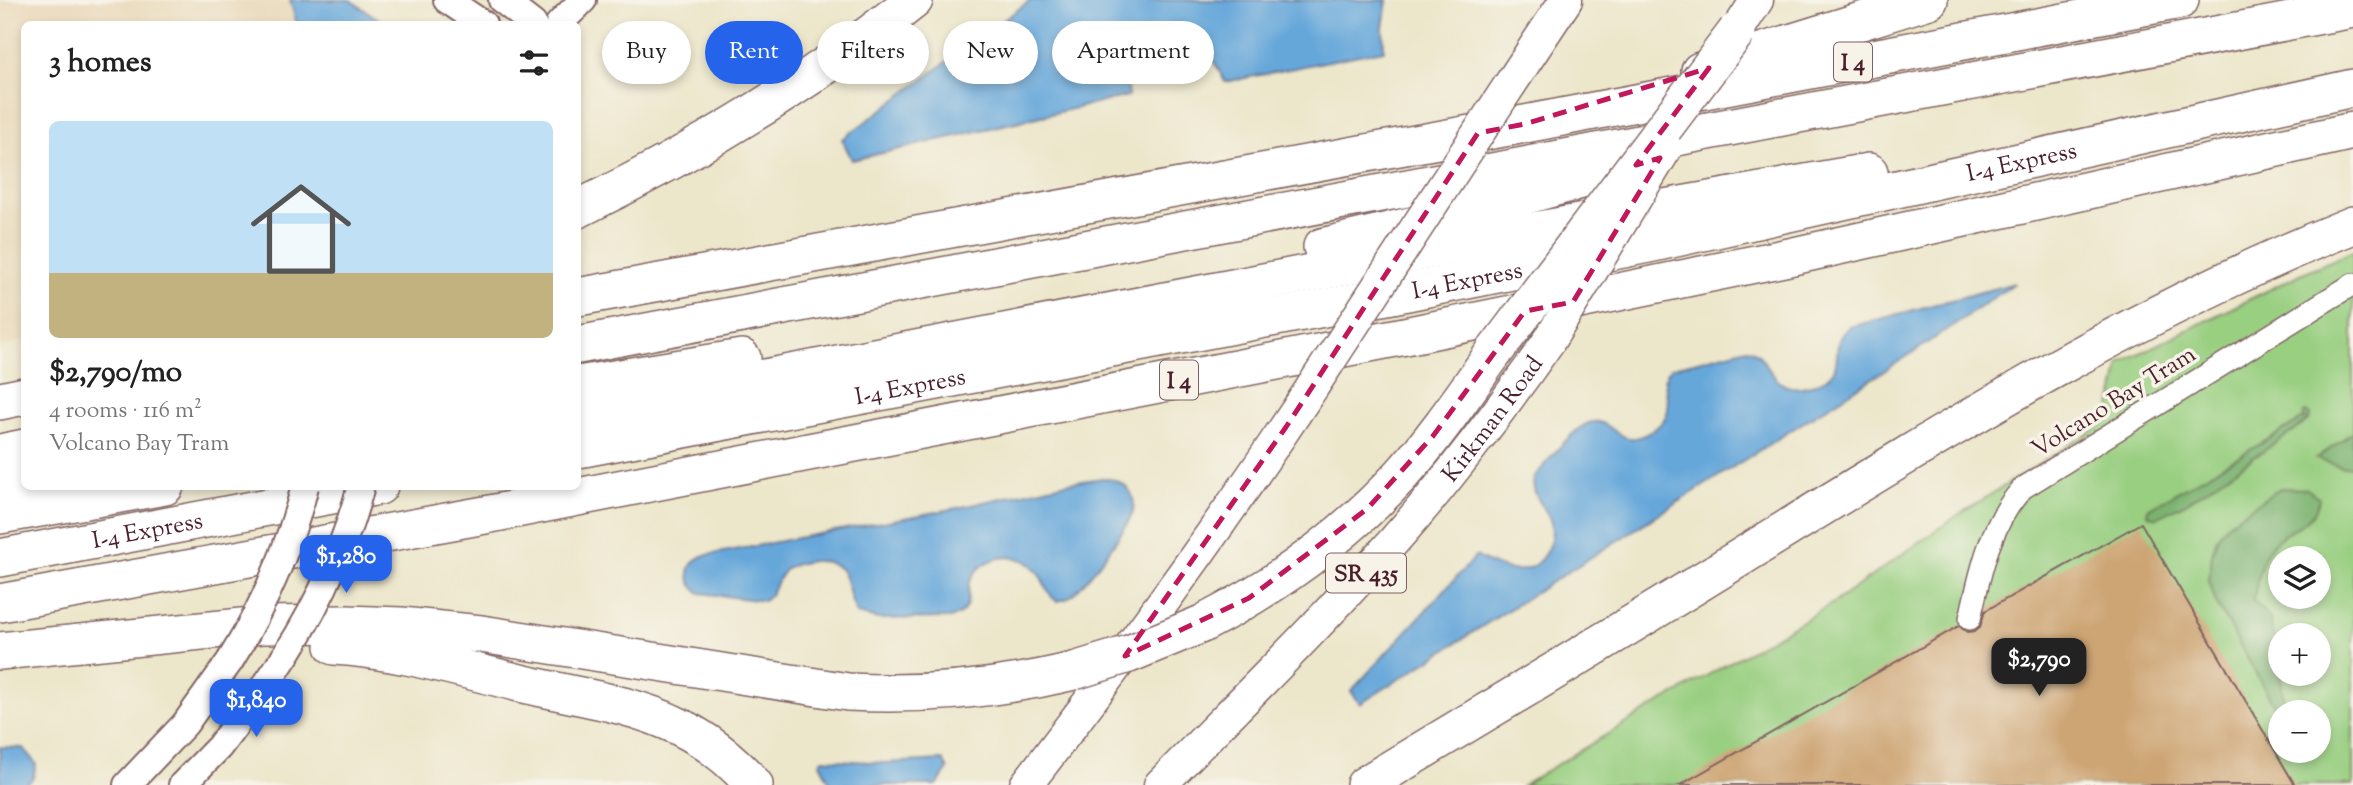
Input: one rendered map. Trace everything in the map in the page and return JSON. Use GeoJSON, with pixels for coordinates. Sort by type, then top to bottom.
{"type":"FeatureCollection","features":[{"type":"Feature","properties":{"kind":"highway"},"geometry":{"type":"LineString","coordinates":[[581,207],[747,118],[823,68],[914,0]]}},
{"type":"Feature","properties":{"kind":"highway"},"geometry":{"type":"LineString","coordinates":[[1525,124],[1929,0]]}},
{"type":"Feature","properties":{"kind":"highway","name":"I 4"},"geometry":{"type":"LineString","coordinates":[[581,296],[1525,124],[2180,0]]}},
{"type":"Feature","properties":{"kind":"highway"},"geometry":{"type":"LineString","coordinates":[[581,344],[2353,9]]}},
{"type":"Feature","properties":{"kind":"highway"},"geometry":{"type":"LineString","coordinates":[[0,651],[262,625],[346,624],[459,632],[823,689],[864,692],[961,691],[1026,682],[1129,654],[1202,624],[1284,575],[1355,520],[1396,480],[1423,450],[1737,31]]}},
{"type":"Feature","properties":{"kind":"highway"},"geometry":{"type":"LineString","coordinates":[[581,413],[1487,239],[2353,87]]}},
{"type":"Feature","properties":{"kind":"highway","name":"I-4 Express"},"geometry":{"type":"LineString","coordinates":[[581,448],[1653,243],[2353,87]]}},
{"type":"Feature","properties":{"kind":"highway"},"geometry":{"type":"LineString","coordinates":[[581,385],[931,327],[1216,272],[1465,212],[1853,104]]}},
{"type":"Feature","properties":{"kind":"highway","name":"I 4"},"geometry":{"type":"LineString","coordinates":[[0,603],[485,515],[1473,322],[1789,257],[2353,131]]}},
{"type":"Feature","properties":{"kind":"highway"},"geometry":{"type":"LineString","coordinates":[[1365,785],[2069,360],[2195,295],[2353,225]]}},
{"type":"Feature","properties":{"kind":"highway"},"geometry":{"type":"LineString","coordinates":[[0,401],[21,397]]}},
{"type":"Feature","properties":{"kind":"highway"},"geometry":{"type":"LineString","coordinates":[[0,453],[21,449]]}},
{"type":"Feature","properties":{"kind":"highway"},"geometry":{"type":"LineString","coordinates":[[0,489],[21,485]]}},
{"type":"Feature","properties":{"kind":"highway"},"geometry":{"type":"LineString","coordinates":[[0,515],[142,490]]}},
{"type":"Feature","properties":{"kind":"highway","name":"I-4 Express"},"geometry":{"type":"LineString","coordinates":[[0,558],[358,490]]}},
{"type":"Feature","properties":{"kind":"highway"},"geometry":{"type":"LineString","coordinates":[[262,625],[319,645],[354,647],[409,656],[642,712],[680,727],[705,742],[728,759],[754,785]]}},
{"type":"Feature","properties":{"kind":"main road"},"geometry":{"type":"LineString","coordinates":[[1026,785],[1156,613],[1250,481],[1566,0]]}},
{"type":"Feature","properties":{"kind":"main road","name":"Kirkman Road"},"geometry":{"type":"LineString","coordinates":[[1160,785],[1320,622],[1393,542],[1495,418],[1549,341],[1757,0]]}},
{"type":"Feature","properties":{"kind":"street"},"geometry":{"type":"LineString","coordinates":[[447,0],[480,21]]}},
{"type":"Feature","properties":{"kind":"street"},"geometry":{"type":"LineString","coordinates":[[562,21],[583,0]]}},
{"type":"Feature","properties":{"kind":"street"},"geometry":{"type":"LineString","coordinates":[[487,21],[504,1],[529,21]]}},
{"type":"Feature","properties":{"kind":"street","name":"Volcano Bay Tram"},"geometry":{"type":"LineString","coordinates":[[1970,620],[1980,572],[1997,528],[2011,500],[2023,488],[2353,284]]}},
{"type":"Feature","properties":{"kind":"street"},"geometry":{"type":"LineString","coordinates":[[127,785],[185,724],[230,661],[276,576],[304,490]]}},
{"type":"Feature","properties":{"kind":"street"},"geometry":{"type":"LineString","coordinates":[[182,785],[219,747],[301,632],[329,574],[360,490]]}},
{"type":"Feature","properties":{"kind":"highlighted area"},"geometry":{"type":"Polygon","coordinates":[[[1709,68],[1636,165],[1660,158],[1573,302],[1525,311],[1433,436],[1367,509],[1249,598],[1125,656],[1286,427],[1478,133],[1525,124],[1709,68]]]}},
{"type":"Feature","properties":{"kind":"shaded area"},"geometry":{"type":"Polygon","coordinates":[[[0,0],[328,0],[360,21],[21,21],[21,341],[0,347],[0,0]]]}},
{"type":"Feature","properties":{"kind":"green space"},"geometry":{"type":"Polygon","coordinates":[[[2353,251],[2353,785],[1523,785],[1835,602],[1958,515],[2108,421],[2120,363],[2353,251]]]}},
{"type":"Feature","properties":{"kind":"green space"},"geometry":{"type":"Polygon","coordinates":[[[2306,412],[2310,415],[2309,419],[2301,426],[2186,503],[2156,518],[2147,514],[2148,509],[2305,418],[2303,414],[2306,412]]]}},
{"type":"Feature","properties":{"kind":"green space"},"geometry":{"type":"Polygon","coordinates":[[[2353,432],[2353,466],[2342,467],[2316,459],[2353,432]]]}},
{"type":"Feature","properties":{"kind":"green space"},"geometry":{"type":"Polygon","coordinates":[[[2280,488],[2307,489],[2319,498],[2308,519],[2272,546],[2268,546],[2253,600],[2270,619],[2268,686],[2282,686],[2284,700],[2271,700],[2216,603],[2209,581],[2217,538],[2228,523],[2280,488]]]}},
{"type":"Feature","properties":{"kind":"water"},"geometry":{"type":"Polygon","coordinates":[[[290,0],[350,0],[382,21],[296,21],[290,0]]]}},
{"type":"Feature","properties":{"kind":"water"},"geometry":{"type":"Polygon","coordinates":[[[1031,0],[1387,0],[1383,28],[1384,50],[1225,82],[1214,63],[1214,21],[1052,21],[1052,84],[1127,84],[1128,96],[852,160],[842,139],[917,84],[929,84],[929,75],[943,65],[943,84],[1038,84],[1038,21],[1002,21],[1031,0]]]}},
{"type":"Feature","properties":{"kind":"water"},"geometry":{"type":"Polygon","coordinates":[[[2015,283],[1914,352],[1360,704],[1351,691],[1476,556],[1505,569],[1514,570],[1524,570],[1540,560],[1550,544],[1552,526],[1534,491],[1534,478],[1561,446],[1586,424],[1601,423],[1619,434],[1634,438],[1657,427],[1667,412],[1665,382],[1671,368],[1747,348],[1762,359],[1780,382],[1789,387],[1801,387],[1827,378],[1833,371],[1839,341],[1850,327],[2015,283]]]}},
{"type":"Feature","properties":{"kind":"water"},"geometry":{"type":"Polygon","coordinates":[[[1103,478],[1116,481],[1127,488],[1133,498],[1133,512],[1093,571],[1075,592],[1064,600],[1057,601],[1053,598],[1032,566],[1017,558],[1008,557],[990,561],[976,571],[971,579],[963,612],[950,618],[878,619],[857,614],[842,571],[836,565],[826,562],[806,562],[786,569],[764,601],[700,593],[690,579],[692,564],[702,556],[1103,478]]]}},
{"type":"Feature","properties":{"kind":"water"},"geometry":{"type":"Polygon","coordinates":[[[0,747],[23,748],[36,764],[33,778],[25,785],[0,785],[0,747]]]}},
{"type":"Feature","properties":{"kind":"water"},"geometry":{"type":"Polygon","coordinates":[[[823,759],[885,763],[943,760],[948,769],[937,785],[831,785],[820,763],[823,759]]]}},
{"type":"Feature","properties":{"kind":"building"},"geometry":{"type":"Polygon","coordinates":[[[2141,523],[2268,739],[2268,763],[2282,763],[2295,785],[1680,785],[1959,626],[1967,632],[1975,631],[1980,627],[1985,611],[2141,523]]]}}]}
